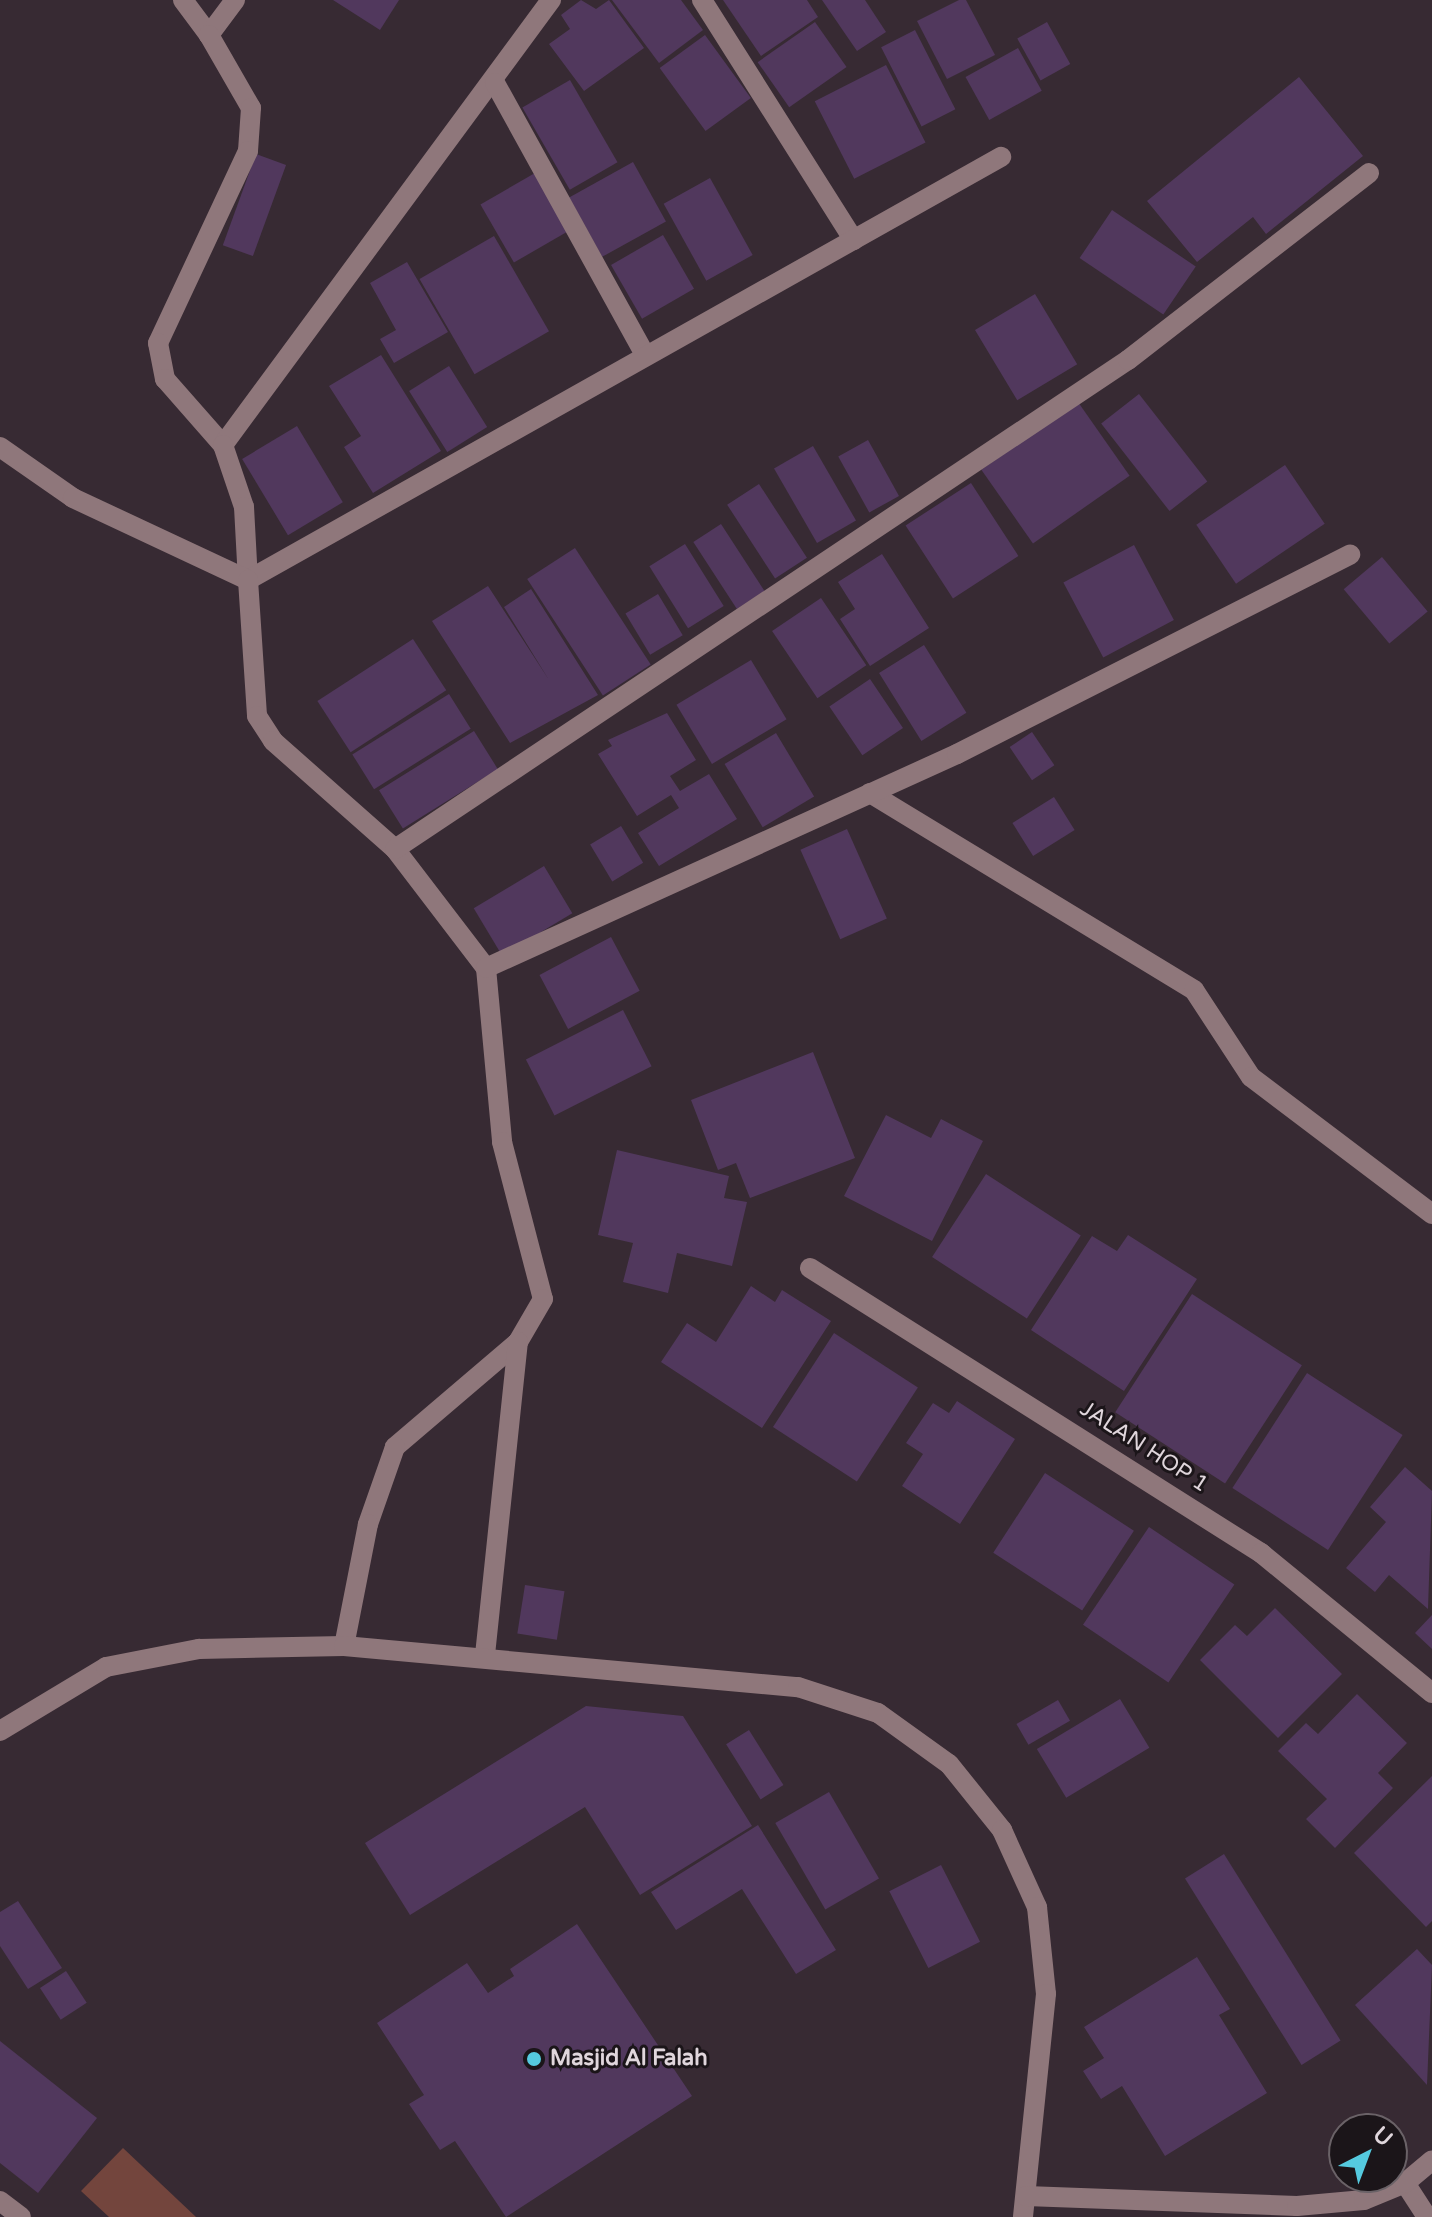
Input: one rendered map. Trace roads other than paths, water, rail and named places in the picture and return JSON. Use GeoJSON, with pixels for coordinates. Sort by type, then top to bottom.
{"type":"FeatureCollection","features":[{"type":"Feature","properties":{"kind":"street"},"geometry":{"type":"LineString","coordinates":[[183,0],[241,83],[252,129],[158,351],[165,379],[223,445],[244,507],[257,716],[273,741],[395,849],[486,968],[502,1142],[543,1299],[518,1342],[395,1447],[368,1524],[344,1646]]}},
{"type":"Feature","properties":{"kind":"street"},"geometry":{"type":"LineString","coordinates":[[209,35],[235,0]]}},
{"type":"Feature","properties":{"kind":"street"},"geometry":{"type":"LineString","coordinates":[[223,445],[495,83],[551,0]]}},
{"type":"Feature","properties":{"kind":"street"},"geometry":{"type":"LineString","coordinates":[[702,0],[854,240]]}},
{"type":"Feature","properties":{"kind":"street"},"geometry":{"type":"LineString","coordinates":[[495,83],[644,353]]}},
{"type":"Feature","properties":{"kind":"street"},"geometry":{"type":"LineString","coordinates":[[248,580],[644,353],[1001,157]]}},
{"type":"Feature","properties":{"kind":"street"},"geometry":{"type":"LineString","coordinates":[[395,849],[1128,360],[1369,173]]}},
{"type":"Feature","properties":{"kind":"street"},"geometry":{"type":"LineString","coordinates":[[0,447],[73,498],[248,580]]}},
{"type":"Feature","properties":{"kind":"street"},"geometry":{"type":"LineString","coordinates":[[486,968],[870,793],[1350,555]]}},
{"type":"Feature","properties":{"kind":"street"},"geometry":{"type":"LineString","coordinates":[[870,793],[1194,990],[1251,1077],[1432,1214]]}},
{"type":"Feature","properties":{"kind":"street","name":"JALAN HOP 1"},"geometry":{"type":"LineString","coordinates":[[810,1268],[1261,1553],[1432,1693]]}},
{"type":"Feature","properties":{"kind":"street"},"geometry":{"type":"LineString","coordinates":[[485,1655],[518,1342]]}},
{"type":"Feature","properties":{"kind":"street"},"geometry":{"type":"LineString","coordinates":[[0,1731],[106,1667],[199,1649],[344,1646],[485,1655],[798,1687],[878,1713],[949,1764],[1002,1830],[1037,1907],[1046,1994],[1024,2207],[1297,2206],[1364,2200],[1381,2193]]}},
{"type":"Feature","properties":{"kind":"street"},"geometry":{"type":"LineString","coordinates":[[1408,2180],[1432,2160]]}},
{"type":"Feature","properties":{"kind":"street"},"geometry":{"type":"LineString","coordinates":[[1408,2188],[1427,2217]]}},
{"type":"Feature","properties":{"kind":"street"},"geometry":{"type":"LineString","coordinates":[[0,2201],[21,2217]]}},
{"type":"Feature","properties":{"kind":"place","name":"Masjid Al Falah"},"geometry":{"type":"Point","coordinates":[534,2059]}}]}
